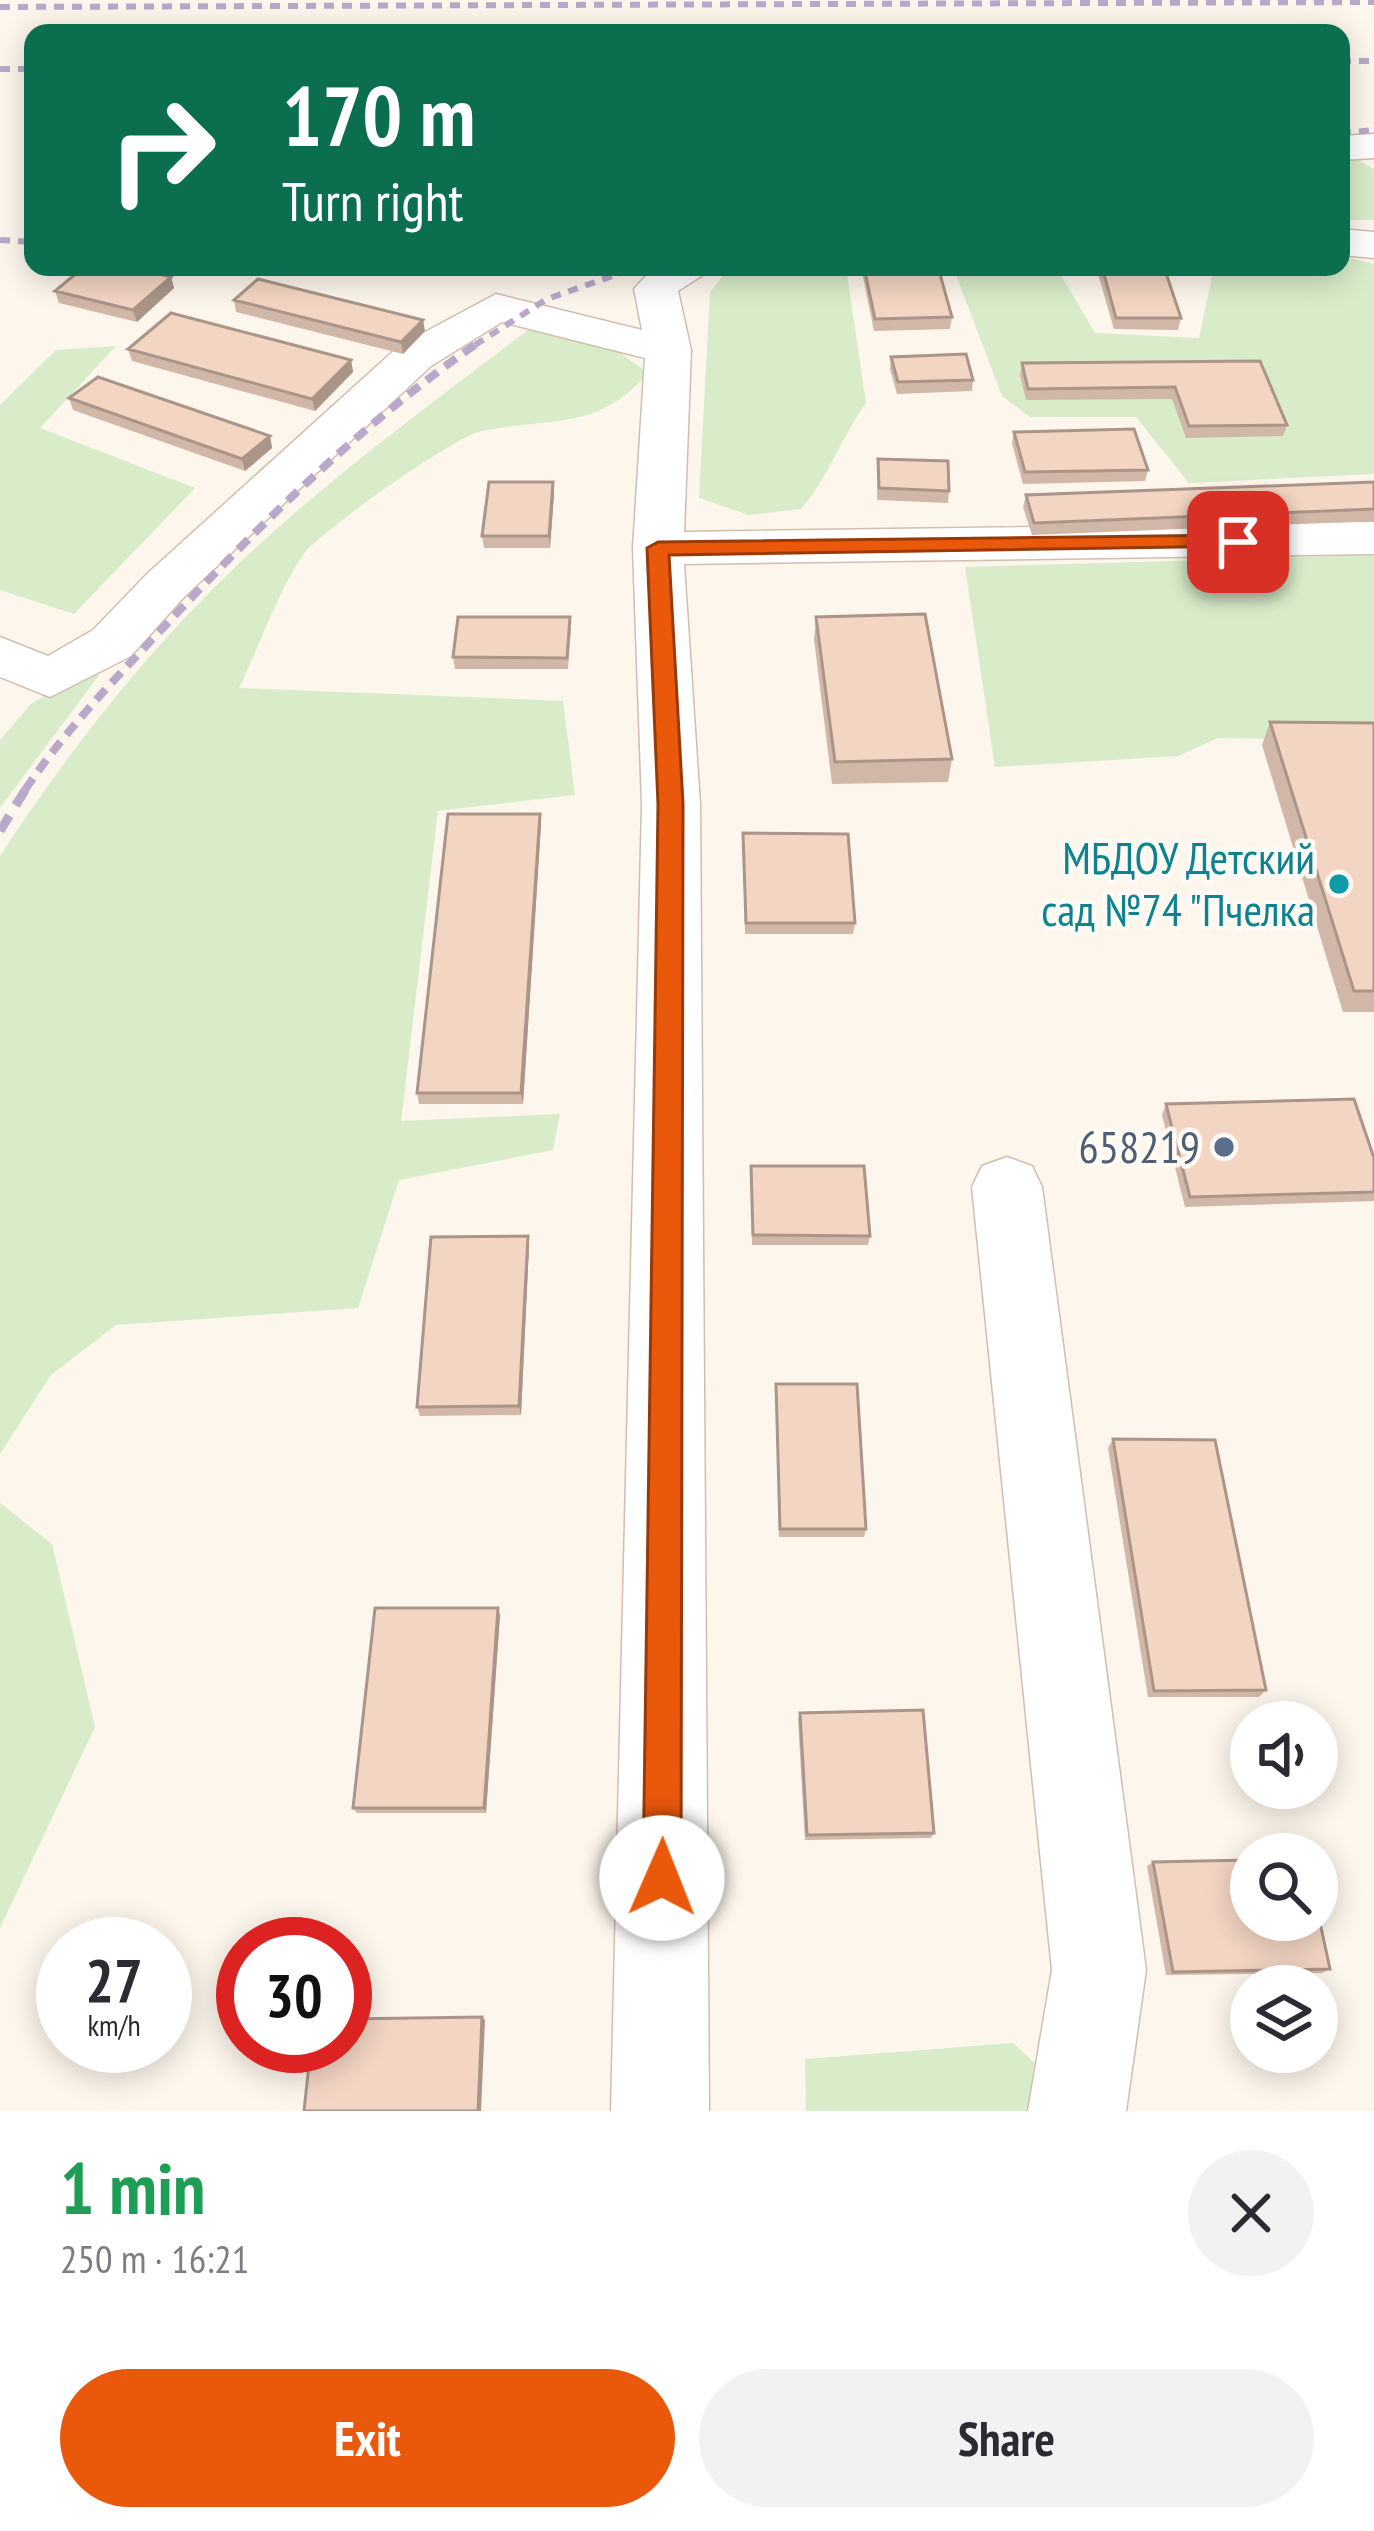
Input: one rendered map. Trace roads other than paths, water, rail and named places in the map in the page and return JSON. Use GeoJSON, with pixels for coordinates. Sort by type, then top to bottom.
{"type":"FeatureCollection","features":[{"type":"Feature","properties":{"kind":"street"},"geometry":{"type":"LineString","coordinates":[[660,2111],[670,804],[658,548],[668,350],[656,289],[669,276]]}},
{"type":"Feature","properties":{"kind":"street"},"geometry":{"type":"LineString","coordinates":[[0,655],[50,679],[112,643],[166,585],[415,356],[496,307],[668,350]]}},
{"type":"Feature","properties":{"kind":"street"},"geometry":{"type":"LineString","coordinates":[[658,548],[1374,538]]}},
{"type":"Feature","properties":{"kind":"street"},"geometry":{"type":"LineString","coordinates":[[1006,1186],[1100,1970],[1077,2111]]}},
{"type":"Feature","properties":{"kind":"railway"},"geometry":{"type":"LineString","coordinates":[[0,7],[1374,2]]}},
{"type":"Feature","properties":{"kind":"railway"},"geometry":{"type":"LineString","coordinates":[[1350,61],[1374,61]]}},
{"type":"Feature","properties":{"kind":"railway"},"geometry":{"type":"LineString","coordinates":[[0,69],[24,69]]}},
{"type":"Feature","properties":{"kind":"railway"},"geometry":{"type":"LineString","coordinates":[[1350,132],[1374,130]]}},
{"type":"Feature","properties":{"kind":"railway"},"geometry":{"type":"LineString","coordinates":[[0,240],[24,241]]}},
{"type":"Feature","properties":{"kind":"railway"},"geometry":{"type":"LineString","coordinates":[[475,345],[547,299],[612,276]]}},
{"type":"Feature","properties":{"kind":"railway"},"geometry":{"type":"LineString","coordinates":[[26,789],[107,688],[273,515],[393,407],[479,342]]}},
{"type":"Feature","properties":{"kind":"railway"},"geometry":{"type":"LineString","coordinates":[[0,831],[26,789]]}},
{"type":"Feature","properties":{"kind":"place","name":"МБДОУ Детский сад №74 \"Пчелка"},"geometry":{"type":"Point","coordinates":[1339,884]}},
{"type":"Feature","properties":{"kind":"place","name":"658219"},"geometry":{"type":"Point","coordinates":[1224,1147]}}]}
